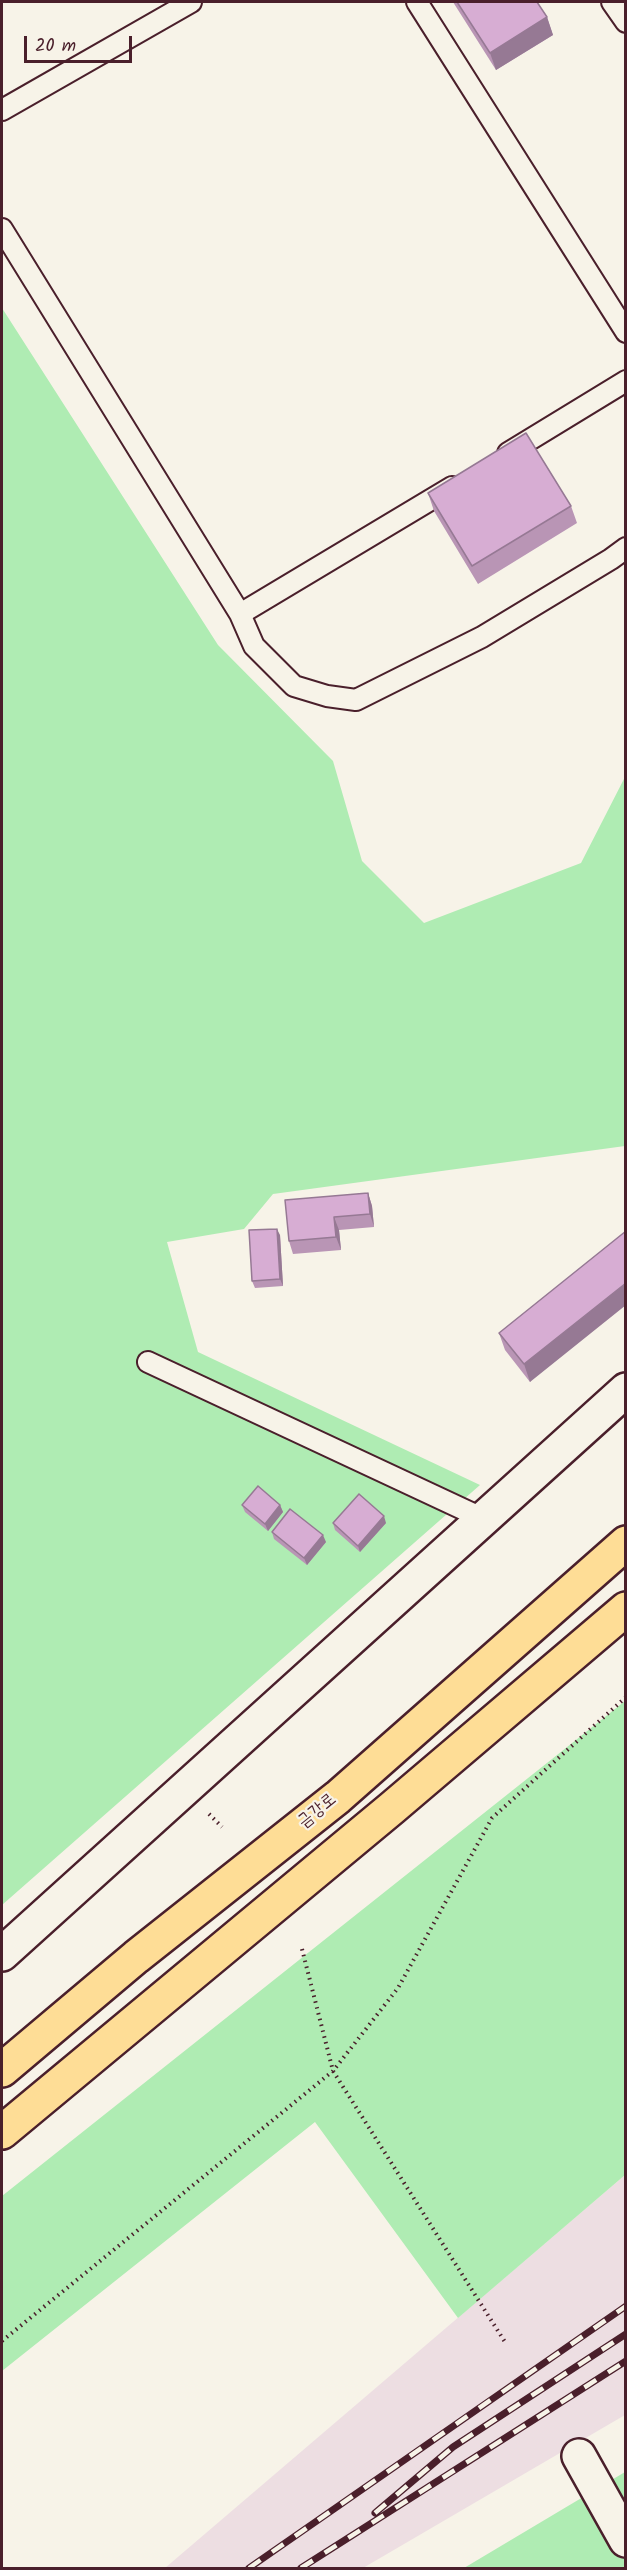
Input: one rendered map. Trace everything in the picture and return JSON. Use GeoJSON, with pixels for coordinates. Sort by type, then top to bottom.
{"type":"FeatureCollection","features":[{"type":"Feature","properties":{"kind":"highway"},"geometry":{"type":"LineString","coordinates":[[267,1853],[626,1517]]}},
{"type":"Feature","properties":{"kind":"highway","name":"금강로"},"geometry":{"type":"LineString","coordinates":[[2,2070],[136,1957],[338,1797],[626,1543]]}},
{"type":"Feature","properties":{"kind":"highway"},"geometry":{"type":"LineString","coordinates":[[2,2132],[626,1610]]}},
{"type":"Feature","properties":{"kind":"street"},"geometry":{"type":"LineString","coordinates":[[2,1954],[626,1390]]}},
{"type":"Feature","properties":{"kind":"street"},"geometry":{"type":"LineString","coordinates":[[579,2456],[626,2540]]}},
{"type":"Feature","properties":{"kind":"lane"},"geometry":{"type":"LineString","coordinates":[[2,111],[191,2]]}},
{"type":"Feature","properties":{"kind":"lane"},"geometry":{"type":"LineString","coordinates":[[417,2],[626,332]]}},
{"type":"Feature","properties":{"kind":"lane"},"geometry":{"type":"LineString","coordinates":[[612,2],[626,22]]}},
{"type":"Feature","properties":{"kind":"lane"},"geometry":{"type":"LineString","coordinates":[[2,229],[240,614],[255,646],[294,686],[327,696],[356,700],[482,637],[626,548]]}},
{"type":"Feature","properties":{"kind":"lane"},"geometry":{"type":"LineString","coordinates":[[497,460],[626,381]]}},
{"type":"Feature","properties":{"kind":"lane"},"geometry":{"type":"LineString","coordinates":[[240,614],[467,478]]}},
{"type":"Feature","properties":{"kind":"lane"},"geometry":{"type":"LineString","coordinates":[[148,1362],[484,1519]]}},
{"type":"Feature","properties":{"kind":"path"},"geometry":{"type":"LineString","coordinates":[[2,2341],[333,2071],[398,1988],[492,1818],[626,1697]]}},
{"type":"Feature","properties":{"kind":"path"},"geometry":{"type":"LineString","coordinates":[[302,1949],[333,2071],[506,2342]]}},
{"type":"Feature","properties":{"kind":"shaded area"},"geometry":{"type":"Polygon","coordinates":[[[625,2175],[625,2415],[363,2568],[165,2568],[625,2175]]]}},
{"type":"Feature","properties":{"kind":"green space"},"geometry":{"type":"Polygon","coordinates":[[[2,308],[218,645],[333,761],[362,861],[424,923],[581,863],[626,775],[625,1146],[273,1194],[244,1229],[167,1242],[198,1352],[480,1485],[2,1905],[2,308]]]}},
{"type":"Feature","properties":{"kind":"green space"},"geometry":{"type":"Polygon","coordinates":[[[625,1701],[625,2175],[458,2318],[315,2122],[2,2371],[2,2196],[625,1701]]]}},
{"type":"Feature","properties":{"kind":"green space"},"geometry":{"type":"Polygon","coordinates":[[[625,2472],[625,2568],[464,2568],[625,2472]]]}},
{"type":"Feature","properties":{"kind":"building"},"geometry":{"type":"Polygon","coordinates":[[[457,2],[537,2],[547,17],[490,53],[457,2]]]}},
{"type":"Feature","properties":{"kind":"building"},"geometry":{"type":"Polygon","coordinates":[[[526,433],[571,506],[472,566],[428,493],[526,433]]]}},
{"type":"Feature","properties":{"kind":"building"},"geometry":{"type":"Polygon","coordinates":[[[368,1193],[370,1214],[334,1217],[336,1237],[289,1241],[285,1200],[368,1193]]]}},
{"type":"Feature","properties":{"kind":"building"},"geometry":{"type":"Polygon","coordinates":[[[277,1229],[280,1279],[252,1281],[249,1230],[277,1229]]]}},
{"type":"Feature","properties":{"kind":"building"},"geometry":{"type":"Polygon","coordinates":[[[626,1231],[626,1283],[524,1364],[499,1333],[626,1231]]]}},
{"type":"Feature","properties":{"kind":"building"},"geometry":{"type":"Polygon","coordinates":[[[258,1486],[280,1505],[265,1524],[242,1505],[258,1486]]]}},
{"type":"Feature","properties":{"kind":"building"},"geometry":{"type":"Polygon","coordinates":[[[359,1494],[384,1516],[358,1546],[333,1523],[359,1494]]]}},
{"type":"Feature","properties":{"kind":"building"},"geometry":{"type":"Polygon","coordinates":[[[290,1509],[323,1535],[304,1558],[272,1532],[290,1509]]]}},
{"type":"Feature","properties":{"kind":"railway"},"geometry":{"type":"LineString","coordinates":[[249,2568],[626,2306]]}},
{"type":"Feature","properties":{"kind":"railway"},"geometry":{"type":"LineString","coordinates":[[375,2513],[453,2447],[626,2334]]}},
{"type":"Feature","properties":{"kind":"railway"},"geometry":{"type":"LineString","coordinates":[[301,2568],[626,2361]]}}]}
